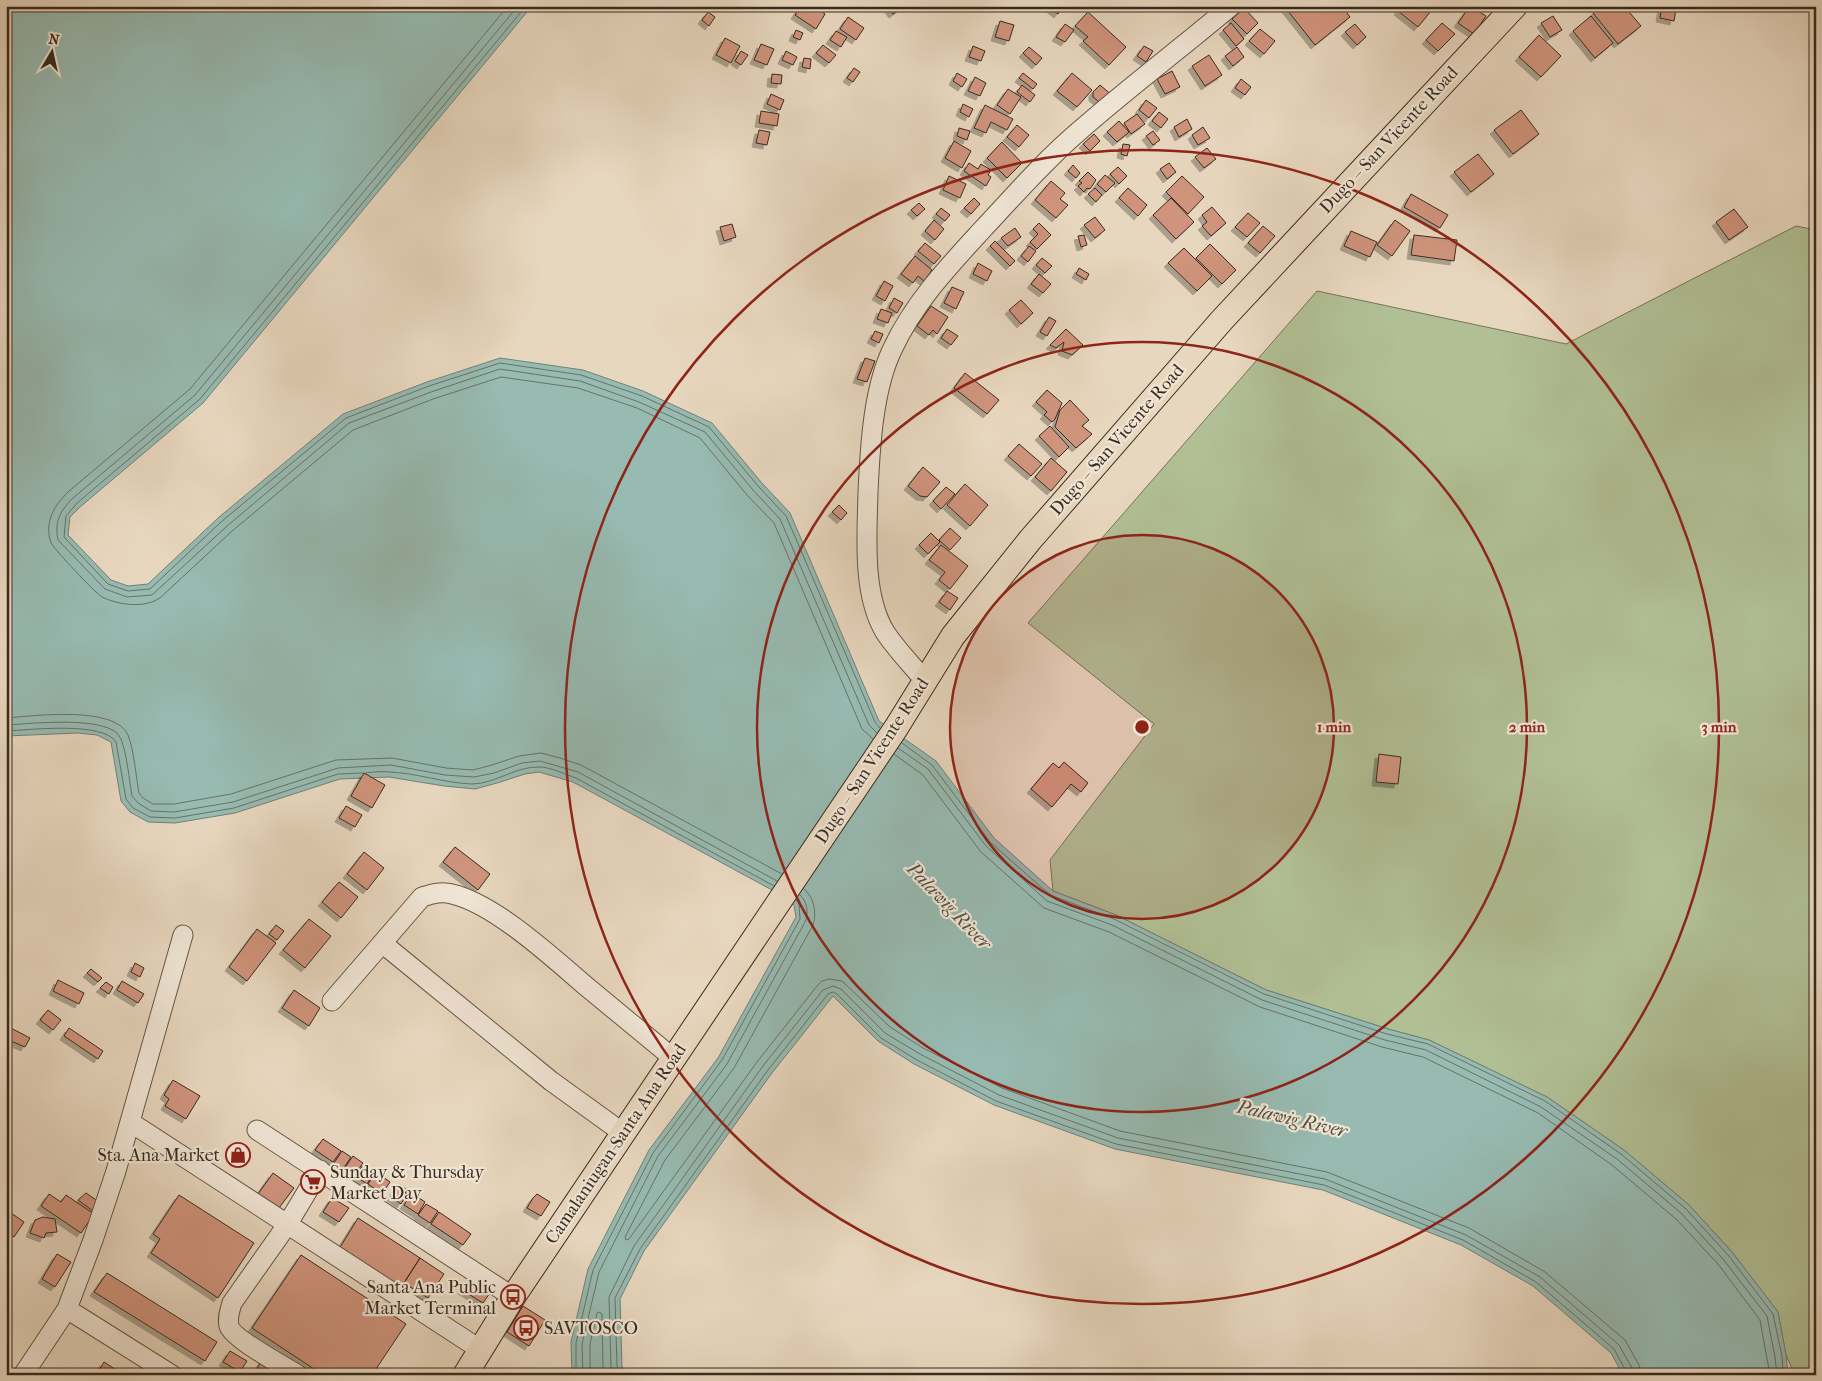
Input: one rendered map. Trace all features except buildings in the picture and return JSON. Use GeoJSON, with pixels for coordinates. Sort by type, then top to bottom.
{"type":"FeatureCollection","features":[{"type":"Feature","properties":{"kind":"main road","name":"Dugo – San Vicente Road"},"geometry":{"type":"LineString","coordinates":[[769,914],[896,728],[953,636],[1030,540],[1222,320],[1515,6]]}},
{"type":"Feature","properties":{"kind":"main road","name":"Camalaniugan-Santa Ana Road"},"geometry":{"type":"LineString","coordinates":[[464,1375],[513,1297],[769,914]]}},
{"type":"Feature","properties":{"kind":"street"},"geometry":{"type":"LineString","coordinates":[[925,681],[886,632],[873,607],[869,574],[867,524],[870,463],[878,393],[892,349],[915,309],[946,269],[1039,169],[1077,132],[1231,6]]}},
{"type":"Feature","properties":{"kind":"street"},"geometry":{"type":"LineString","coordinates":[[332,1002],[422,897],[436,893],[452,894],[477,904],[506,922],[550,955],[673,1058]]}},
{"type":"Feature","properties":{"kind":"street"},"geometry":{"type":"LineString","coordinates":[[22,1375],[67,1309],[93,1240],[116,1171],[183,935]]}},
{"type":"Feature","properties":{"kind":"street"},"geometry":{"type":"LineString","coordinates":[[382,944],[551,1082],[623,1133]]}},
{"type":"Feature","properties":{"kind":"street"},"geometry":{"type":"LineString","coordinates":[[130,1122],[480,1350]]}},
{"type":"Feature","properties":{"kind":"street"},"geometry":{"type":"LineString","coordinates":[[257,1130],[513,1297]]}},
{"type":"Feature","properties":{"kind":"street"},"geometry":{"type":"LineString","coordinates":[[298,1375],[238,1338],[229,1327],[228,1316],[232,1303],[287,1225],[320,1170]]}},
{"type":"Feature","properties":{"kind":"street"},"geometry":{"type":"LineString","coordinates":[[67,1309],[172,1375]]}},
{"type":"Feature","properties":{"kind":"green space"},"geometry":{"type":"Polygon","coordinates":[[[1796,226],[1816,230],[1816,1375],[1795,1375],[1786,1355],[1778,1312],[1732,1252],[1689,1205],[1624,1150],[1547,1097],[1429,1040],[1388,1029],[1266,990],[1116,915],[1053,891],[1050,860],[1154,724],[1028,623],[1317,291],[1566,344],[1796,226]]]}},
{"type":"Feature","properties":{"kind":"water","name":"Palawig River"},"geometry":{"type":"Polygon","coordinates":[[[6,6],[532,6],[203,403],[70,517],[68,535],[111,580],[128,586],[148,584],[218,518],[343,414],[427,382],[500,358],[583,370],[643,391],[712,423],[761,482],[790,513],[879,721],[936,761],[994,838],[1053,891],[1116,915],[1266,990],[1388,1029],[1429,1040],[1547,1097],[1624,1150],[1689,1205],[1732,1252],[1778,1312],[1788,1375],[1623,1375],[1611,1353],[1533,1286],[1461,1245],[1323,1190],[1115,1149],[994,1105],[914,1064],[878,1041],[833,996],[772,1073],[644,1251],[620,1299],[622,1366],[625,1375],[572,1375],[571,1342],[588,1269],[649,1150],[718,1058],[796,917],[794,905],[772,890],[573,782],[539,772],[525,774],[475,789],[389,777],[340,779],[235,813],[175,823],[148,822],[130,812],[121,801],[111,742],[97,735],[78,733],[6,736],[6,6]]]}},
{"type":"Feature","properties":{"kind":"place","name":"Sta. Ana Market"},"geometry":{"type":"Point","coordinates":[238,1155]}},
{"type":"Feature","properties":{"kind":"place","name":"Sunday & Thursday Market Day"},"geometry":{"type":"Point","coordinates":[313,1182]}},
{"type":"Feature","properties":{"kind":"place","name":"Santa Ana Public Market Terminal"},"geometry":{"type":"Point","coordinates":[513,1297]}},
{"type":"Feature","properties":{"kind":"place","name":"SAVTOSCO"},"geometry":{"type":"Point","coordinates":[526,1328]}}]}
